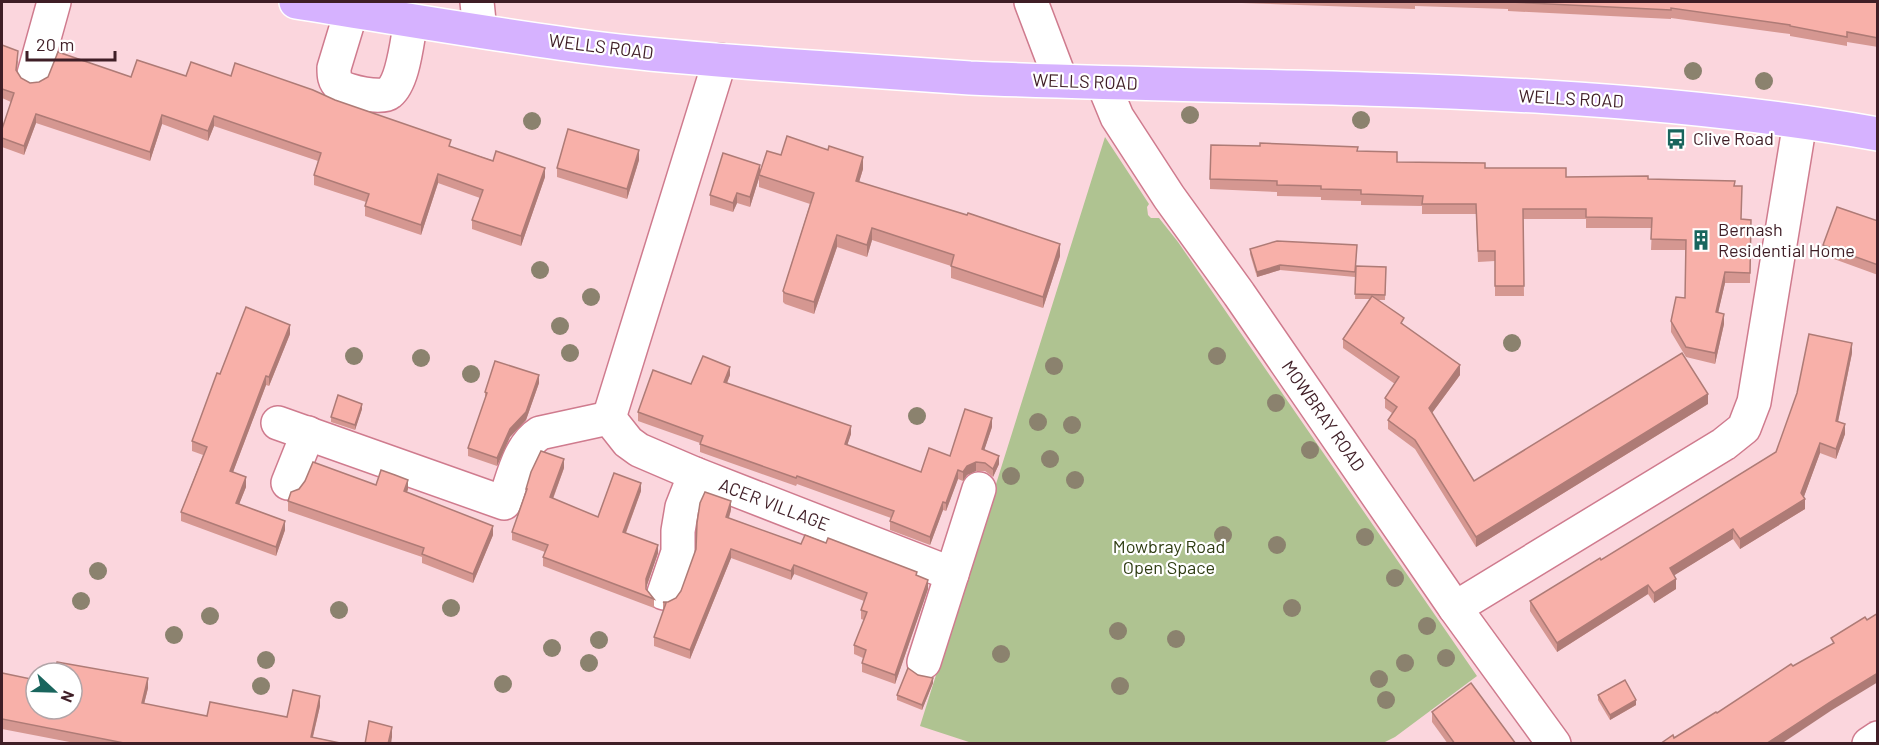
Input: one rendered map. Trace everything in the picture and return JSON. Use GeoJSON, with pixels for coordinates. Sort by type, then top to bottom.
{"type":"FeatureCollection","features":[{"type":"Feature","properties":{"kind":"highway","name":"WELLS ROAD"},"geometry":{"type":"LineString","coordinates":[[296,2],[411,21],[478,16],[606,49],[720,60],[954,77],[1472,93],[1562,98],[1684,107],[1878,134]]}},
{"type":"Feature","properties":{"kind":"street"},"geometry":{"type":"LineString","coordinates":[[34,74],[54,2]]}},
{"type":"Feature","properties":{"kind":"street"},"geometry":{"type":"LineString","coordinates":[[1031,2],[1061,81]]}},
{"type":"Feature","properties":{"kind":"street"},"geometry":{"type":"LineString","coordinates":[[351,12],[334,68],[334,78],[347,90],[382,97],[391,93],[401,72],[411,21]]}},
{"type":"Feature","properties":{"kind":"street"},"geometry":{"type":"LineString","coordinates":[[288,483],[293,428],[504,503],[525,447],[532,438],[540,433],[609,417],[720,60]]}},
{"type":"Feature","properties":{"kind":"street","name":"MOWBRAY ROAD"},"geometry":{"type":"LineString","coordinates":[[1103,83],[1117,117],[1168,197],[1239,294],[1455,608],[1554,744]]}},
{"type":"Feature","properties":{"kind":"street"},"geometry":{"type":"LineString","coordinates":[[1455,608],[1724,444],[1744,428],[1754,402],[1800,122]]}},
{"type":"Feature","properties":{"kind":"street","name":"ACER VILLAGE"},"geometry":{"type":"LineString","coordinates":[[609,417],[628,442],[639,450],[952,574]]}},
{"type":"Feature","properties":{"kind":"street"},"geometry":{"type":"LineString","coordinates":[[664,593],[678,552],[678,531],[682,507],[695,474]]}},
{"type":"Feature","properties":{"kind":"street"},"geometry":{"type":"LineString","coordinates":[[924,662],[979,489]]}},
{"type":"Feature","properties":{"kind":"street"},"geometry":{"type":"LineString","coordinates":[[1869,744],[1878,738]]}},
{"type":"Feature","properties":{"kind":"green space","name":"Mowbray Road Open Space"},"geometry":{"type":"Polygon","coordinates":[[[1105,137],[1149,204],[1148,215],[1151,218],[1159,218],[1178,242],[1477,676],[1395,737],[1383,743],[975,744],[920,726],[1105,137]]]}},
{"type":"Feature","properties":{"kind":"building"},"geometry":{"type":"Polygon","coordinates":[[[1510,2],[1878,2],[1878,38],[1847,32],[1847,37],[1790,25],[1671,8],[1671,10],[1510,2]]]}},
{"type":"Feature","properties":{"kind":"building"},"geometry":{"type":"Polygon","coordinates":[[[2,45],[18,51],[16,70],[21,78],[30,83],[39,82],[48,77],[58,52],[131,77],[137,60],[186,76],[191,62],[231,76],[235,63],[451,140],[449,146],[493,161],[496,151],[545,168],[521,236],[472,220],[483,190],[438,174],[421,225],[365,206],[369,194],[314,175],[321,153],[214,116],[208,131],[162,115],[150,152],[36,114],[24,146],[2,138],[2,129],[14,93],[2,89],[2,45]]]}},
{"type":"Feature","properties":{"kind":"building"},"geometry":{"type":"Polygon","coordinates":[[[568,129],[639,150],[627,189],[557,168],[568,129]]]}},
{"type":"Feature","properties":{"kind":"building"},"geometry":{"type":"Polygon","coordinates":[[[787,136],[828,150],[829,146],[863,157],[856,181],[967,215],[968,213],[1060,244],[1043,297],[951,266],[954,255],[872,228],[867,245],[837,235],[814,302],[785,293],[783,291],[814,193],[759,175],[767,151],[781,155],[787,136]]]}},
{"type":"Feature","properties":{"kind":"building"},"geometry":{"type":"Polygon","coordinates":[[[1260,143],[1358,147],[1357,151],[1397,152],[1397,162],[1485,163],[1485,168],[1566,168],[1566,177],[1648,176],[1648,179],[1735,181],[1734,186],[1742,186],[1741,219],[1751,220],[1750,273],[1725,272],[1716,312],[1724,314],[1715,353],[1686,347],[1671,321],[1676,297],[1685,298],[1686,240],[1651,239],[1652,218],[1586,217],[1586,209],[1523,209],[1524,286],[1495,286],[1495,251],[1478,251],[1476,204],[1422,204],[1423,196],[1361,194],[1361,190],[1277,185],[1277,181],[1210,179],[1211,145],[1260,146],[1260,143]]]}},
{"type":"Feature","properties":{"kind":"building"},"geometry":{"type":"Polygon","coordinates":[[[723,153],[760,165],[750,197],[737,193],[733,203],[710,195],[723,153]]]}},
{"type":"Feature","properties":{"kind":"building"},"geometry":{"type":"Polygon","coordinates":[[[1837,207],[1878,221],[1878,265],[1823,245],[1837,207]]]}},
{"type":"Feature","properties":{"kind":"building"},"geometry":{"type":"Polygon","coordinates":[[[1277,241],[1357,245],[1355,272],[1280,265],[1257,272],[1250,249],[1277,241]]]}},
{"type":"Feature","properties":{"kind":"building"},"geometry":{"type":"Polygon","coordinates":[[[1356,266],[1386,267],[1385,295],[1355,294],[1356,266]]]}},
{"type":"Feature","properties":{"kind":"building"},"geometry":{"type":"Polygon","coordinates":[[[1372,296],[1404,318],[1401,323],[1460,365],[1429,408],[1474,481],[1682,353],[1708,394],[1476,537],[1415,440],[1388,420],[1397,407],[1385,398],[1399,377],[1343,339],[1372,296]]]}},
{"type":"Feature","properties":{"kind":"building"},"geometry":{"type":"Polygon","coordinates":[[[246,307],[290,325],[269,377],[266,376],[230,471],[246,477],[236,503],[285,521],[276,547],[181,512],[207,447],[192,441],[217,373],[220,374],[246,307]]]}},
{"type":"Feature","properties":{"kind":"building"},"geometry":{"type":"Polygon","coordinates":[[[1809,334],[1852,343],[1836,421],[1845,424],[1836,449],[1820,443],[1801,493],[1805,499],[1740,539],[1733,529],[1670,568],[1676,579],[1654,593],[1648,585],[1557,643],[1530,601],[1776,452],[1797,393],[1809,334]]]}},
{"type":"Feature","properties":{"kind":"building"},"geometry":{"type":"Polygon","coordinates":[[[703,356],[730,367],[724,382],[851,426],[845,444],[921,472],[929,448],[950,456],[965,409],[992,418],[982,449],[999,456],[993,469],[985,463],[976,462],[967,466],[963,472],[958,470],[930,537],[890,521],[894,511],[700,444],[703,436],[638,412],[653,370],[691,384],[703,356]]]}},
{"type":"Feature","properties":{"kind":"building"},"geometry":{"type":"Polygon","coordinates":[[[495,361],[539,375],[526,412],[510,429],[497,458],[468,448],[487,393],[485,392],[495,361]]]}},
{"type":"Feature","properties":{"kind":"building"},"geometry":{"type":"Polygon","coordinates":[[[338,395],[362,404],[355,425],[331,417],[338,395]]]}},
{"type":"Feature","properties":{"kind":"building"},"geometry":{"type":"Polygon","coordinates":[[[541,451],[564,459],[550,497],[598,517],[614,473],[641,483],[623,532],[658,545],[646,579],[646,589],[654,599],[543,557],[548,545],[512,532],[531,472],[541,451]]]}},
{"type":"Feature","properties":{"kind":"building"},"geometry":{"type":"Polygon","coordinates":[[[313,462],[376,485],[381,470],[408,480],[404,491],[493,526],[473,574],[422,554],[424,548],[288,501],[291,492],[299,489],[305,481],[313,462]]]}},
{"type":"Feature","properties":{"kind":"building"},"geometry":{"type":"Polygon","coordinates":[[[705,492],[731,501],[726,517],[801,544],[805,535],[826,543],[828,538],[917,572],[916,575],[928,580],[895,675],[862,663],[866,650],[854,645],[867,612],[861,610],[867,593],[794,565],[791,571],[731,549],[690,650],[654,637],[666,603],[663,602],[676,598],[681,591],[696,549],[700,503],[705,492]]]}},
{"type":"Feature","properties":{"kind":"building"},"geometry":{"type":"Polygon","coordinates":[[[1878,613],[1878,673],[1766,744],[1660,744],[1717,713],[1791,664],[1793,666],[1834,643],[1831,638],[1865,617],[1867,620],[1878,613]]]}},
{"type":"Feature","properties":{"kind":"building"},"geometry":{"type":"Polygon","coordinates":[[[84,667],[148,678],[142,703],[207,716],[210,702],[287,717],[293,690],[320,696],[311,737],[345,744],[129,744],[2,719],[2,673],[24,678],[24,721],[84,721],[84,667]]]}},
{"type":"Feature","properties":{"kind":"building"},"geometry":{"type":"Polygon","coordinates":[[[908,668],[918,675],[933,678],[922,705],[897,695],[908,668]]]}},
{"type":"Feature","properties":{"kind":"building"},"geometry":{"type":"Polygon","coordinates":[[[1625,680],[1636,700],[1610,715],[1598,695],[1625,680]]]}},
{"type":"Feature","properties":{"kind":"building"},"geometry":{"type":"Polygon","coordinates":[[[1471,683],[1516,744],[1455,744],[1432,712],[1471,683]]]}},
{"type":"Feature","properties":{"kind":"building"},"geometry":{"type":"Polygon","coordinates":[[[369,721],[392,727],[388,744],[365,744],[369,721]]]}},
{"type":"Feature","properties":{"kind":"place","name":"Clive Road"},"geometry":{"type":"Point","coordinates":[1676,139]}},
{"type":"Feature","properties":{"kind":"place","name":"Bernash Residential Home"},"geometry":{"type":"Point","coordinates":[1701,240]}}]}
